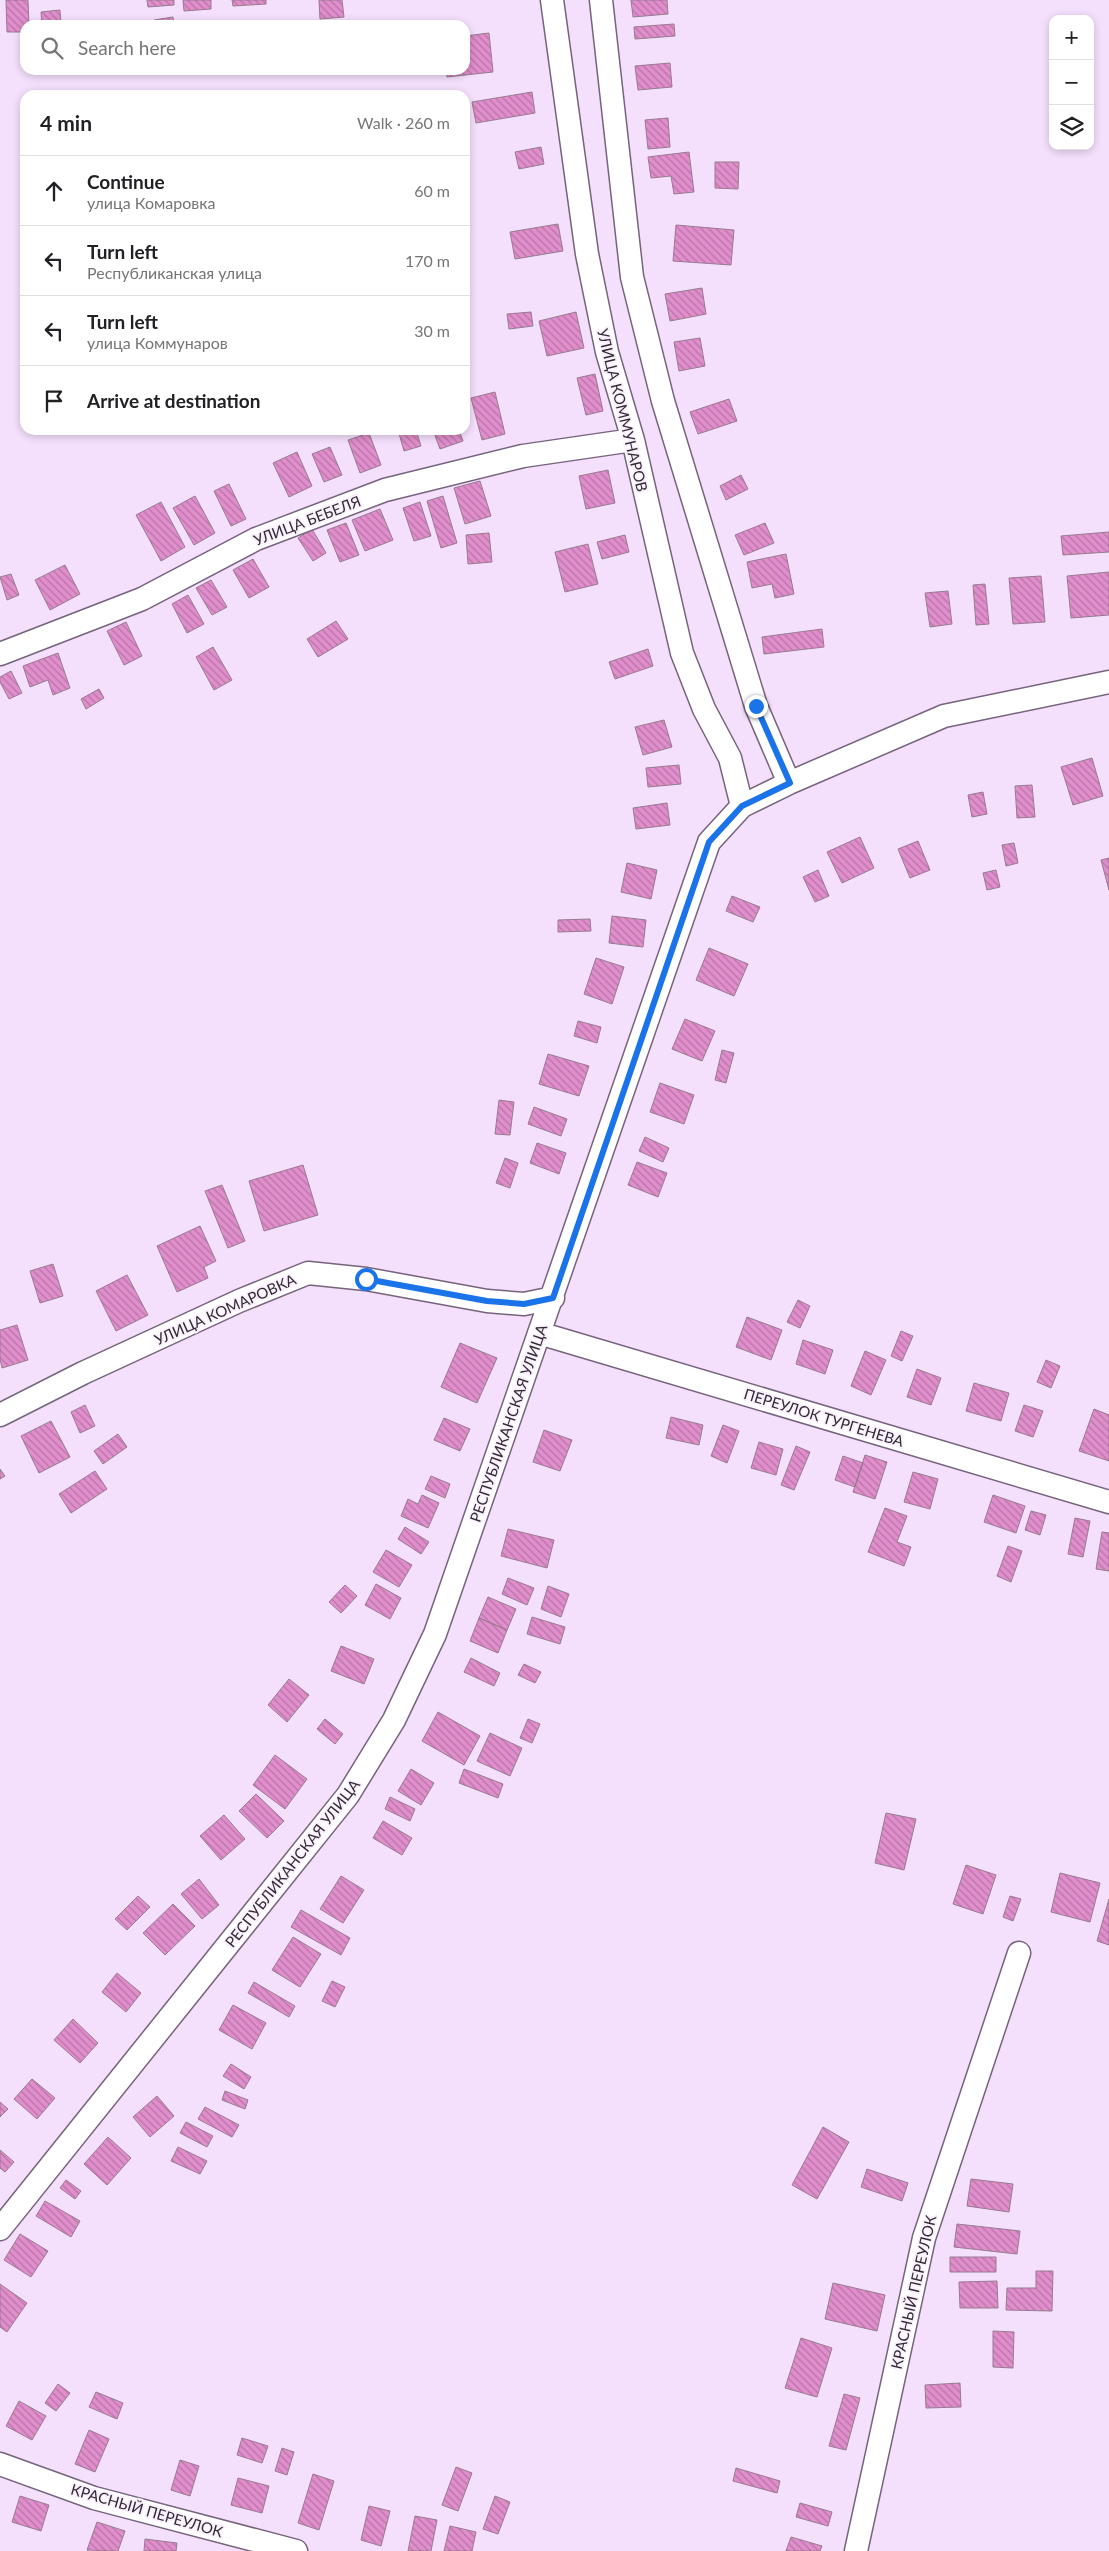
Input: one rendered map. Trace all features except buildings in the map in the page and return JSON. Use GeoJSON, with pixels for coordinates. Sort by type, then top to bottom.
{"type":"FeatureCollection","features":[{"type":"Feature","properties":{"kind":"street","name":"УЛИЦА КОММУНАРОВ"},"geometry":{"type":"LineString","coordinates":[[552,0],[587,254],[607,352],[633,440],[682,653],[704,709],[730,758],[742,806]]}},
{"type":"Feature","properties":{"kind":"street"},"geometry":{"type":"LineString","coordinates":[[601,0],[634,286],[663,401],[753,696],[790,783]]}},
{"type":"Feature","properties":{"kind":"street","name":"УЛИЦА БЕБЕЛЯ"},"geometry":{"type":"LineString","coordinates":[[0,654],[142,599],[256,538],[385,490],[523,456],[633,440]]}},
{"type":"Feature","properties":{"kind":"street","name":"РЕСПУБЛИКАНСКАЯ УЛИЦА"},"geometry":{"type":"LineString","coordinates":[[0,2229],[348,1795],[394,1720],[435,1634],[539,1333],[553,1298],[709,842],[742,806],[944,716],[1109,682]]}},
{"type":"Feature","properties":{"kind":"street","name":"УЛИЦА КОМАРОВКА"},"geometry":{"type":"LineString","coordinates":[[0,1415],[91,1369],[238,1301],[308,1273],[366,1279],[487,1301],[524,1304],[553,1298]]}},
{"type":"Feature","properties":{"kind":"street","name":"ПЕРЕУЛОК ТУРГЕНЕВА"},"geometry":{"type":"LineString","coordinates":[[539,1333],[1109,1502]]}},
{"type":"Feature","properties":{"kind":"street","name":"КРАСНЫЙ ПЕРЕУЛОК"},"geometry":{"type":"LineString","coordinates":[[856,2551],[924,2238],[1019,1953]]}},
{"type":"Feature","properties":{"kind":"street","name":"КРАСНЫЙ ПЕРЕУЛОК"},"geometry":{"type":"LineString","coordinates":[[0,2464],[94,2498],[296,2551]]}},
{"type":"Feature","properties":{"kind":"route"},"geometry":{"type":"LineString","coordinates":[[366,1279],[487,1301],[524,1304],[553,1298],[709,842],[742,806],[790,783],[756,706]]}}]}
